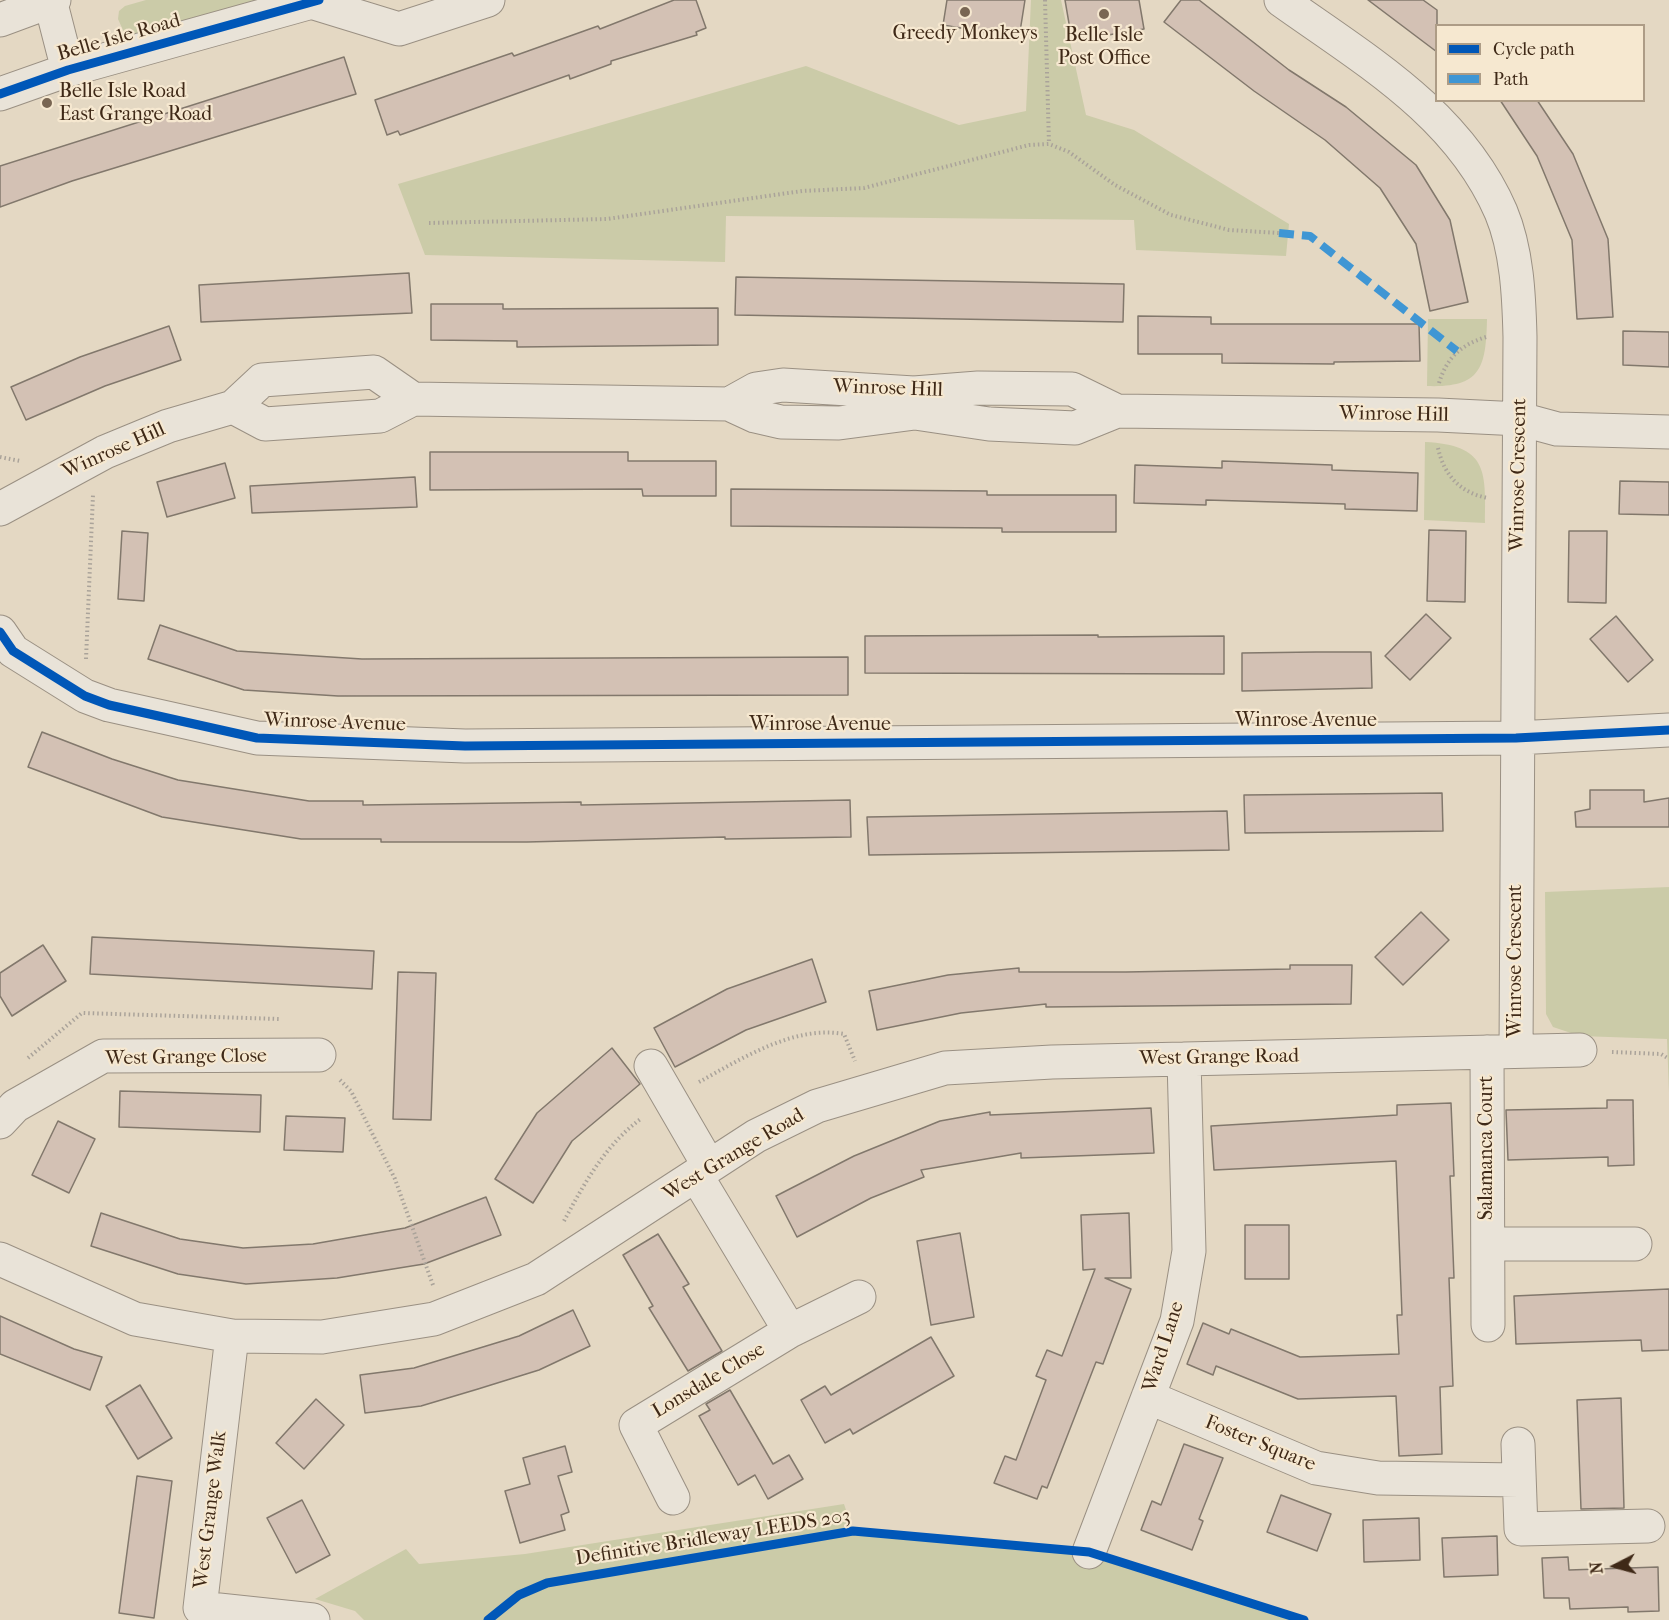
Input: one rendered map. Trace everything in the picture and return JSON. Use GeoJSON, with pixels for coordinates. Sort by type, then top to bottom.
{"type":"FeatureCollection","features":[{"type":"Feature","properties":{"kind":"street"},"geometry":{"type":"LineString","coordinates":[[0,20],[51,0],[68,70]]}},
{"type":"Feature","properties":{"kind":"street","name":"Belle Isle Road"},"geometry":{"type":"LineString","coordinates":[[0,94],[68,70],[315,1],[399,28],[488,0]]}},
{"type":"Feature","properties":{"kind":"street","name":"Winrose Crescent"},"geometry":{"type":"LineString","coordinates":[[1281,0],[1411,93],[1446,126],[1475,168],[1501,212],[1515,260],[1520,324],[1516,738],[1501,1051]]}},
{"type":"Feature","properties":{"kind":"street","name":"Winrose Hill"},"geometry":{"type":"LineString","coordinates":[[0,509],[94,457],[168,426],[233,407],[262,380],[374,372],[413,399]]}},
{"type":"Feature","properties":{"kind":"street","name":"Winrose Hill"},"geometry":{"type":"LineString","coordinates":[[233,407],[265,424],[380,416],[413,399],[729,404],[755,416],[781,422],[839,423],[915,403],[990,424],[1075,428],[1117,411],[1438,415],[1520,419],[1557,429],[1669,432]]}},
{"type":"Feature","properties":{"kind":"street","name":"Winrose Avenue"},"geometry":{"type":"LineString","coordinates":[[4,649],[85,696],[109,705],[257,738],[465,746],[1516,738],[1669,730]]}},
{"type":"Feature","properties":{"kind":"street","name":"West Grange Road"},"geometry":{"type":"LineString","coordinates":[[0,1259],[135,1319],[232,1336],[322,1336],[444,1315],[536,1279],[756,1136],[817,1106],[945,1068],[1052,1062],[1580,1050]]}},
{"type":"Feature","properties":{"kind":"street","name":"Salamanca Court"},"geometry":{"type":"LineString","coordinates":[[1488,1325],[1488,1244],[1501,1051]]}},
{"type":"Feature","properties":{"kind":"street","name":"West Grange Close"},"geometry":{"type":"LineString","coordinates":[[0,1122],[15,1107],[103,1056],[319,1055]]}},
{"type":"Feature","properties":{"kind":"street","name":"Ward Lane"},"geometry":{"type":"LineString","coordinates":[[1089,1552],[1178,1321],[1189,1251],[1185,1059]]}},
{"type":"Feature","properties":{"kind":"street"},"geometry":{"type":"LineString","coordinates":[[651,1066],[703,1171],[790,1331]]}},
{"type":"Feature","properties":{"kind":"street","name":"Salamanca Court"},"geometry":{"type":"LineString","coordinates":[[1488,1244],[1635,1244]]}},
{"type":"Feature","properties":{"kind":"street","name":"Lonsdale Close"},"geometry":{"type":"LineString","coordinates":[[673,1498],[636,1425],[790,1331],[859,1297]]}},
{"type":"Feature","properties":{"kind":"street","name":"West Grange Walk"},"geometry":{"type":"LineString","coordinates":[[232,1336],[200,1608],[313,1620]]}},
{"type":"Feature","properties":{"kind":"street","name":"Foster Square"},"geometry":{"type":"LineString","coordinates":[[1148,1397],[1316,1468],[1378,1478],[1519,1480]]}},
{"type":"Feature","properties":{"kind":"street"},"geometry":{"type":"LineString","coordinates":[[1518,1444],[1521,1529],[1648,1526]]}},
{"type":"Feature","properties":{"kind":"path"},"geometry":{"type":"LineString","coordinates":[[1045,0],[1049,144]]}},
{"type":"Feature","properties":{"kind":"path"},"geometry":{"type":"LineString","coordinates":[[429,223],[607,219],[802,191],[864,188],[1029,145],[1049,144],[1069,152],[1115,185],[1171,215],[1229,230],[1279,233]]}},
{"type":"Feature","properties":{"kind":"path"},"geometry":{"type":"LineString","coordinates":[[85,696],[94,457]]}},
{"type":"Feature","properties":{"kind":"path"},"geometry":{"type":"LineString","coordinates":[[1580,1050],[1660,1054],[1669,1059]]}},
{"type":"Feature","properties":{"kind":"path"},"geometry":{"type":"LineString","coordinates":[[319,1055],[351,1091],[395,1179],[444,1315]]}},
{"type":"Feature","properties":{"kind":"green space"},"geometry":{"type":"Polygon","coordinates":[[[146,0],[264,0],[127,39],[118,19],[119,11],[125,6],[146,0]]]}},
{"type":"Feature","properties":{"kind":"green space"},"geometry":{"type":"Polygon","coordinates":[[[1031,0],[1061,0],[1086,115],[1134,130],[1289,224],[1286,256],[1136,250],[1134,220],[726,216],[725,262],[425,255],[398,184],[806,66],[959,125],[1026,111],[1031,0]]]}},
{"type":"Feature","properties":{"kind":"green space"},"geometry":{"type":"Polygon","coordinates":[[[1428,319],[1487,319],[1482,362],[1477,372],[1469,379],[1445,386],[1427,386],[1428,319]]]}},
{"type":"Feature","properties":{"kind":"green space"},"geometry":{"type":"Polygon","coordinates":[[[1425,442],[1461,448],[1479,464],[1485,488],[1485,523],[1424,520],[1425,442]]]}},
{"type":"Feature","properties":{"kind":"green space"},"geometry":{"type":"Polygon","coordinates":[[[1669,887],[1669,1092],[1667,1039],[1580,1036],[1553,1027],[1546,1014],[1545,892],[1669,887]]]}},
{"type":"Feature","properties":{"kind":"green space"},"geometry":{"type":"Polygon","coordinates":[[[844,1504],[853,1531],[1089,1552],[1304,1620],[364,1620],[355,1611],[315,1599],[406,1549],[419,1564],[525,1554],[844,1504]]]}},
{"type":"Feature","properties":{"kind":"building"},"geometry":{"type":"Polygon","coordinates":[[[674,0],[696,0],[706,28],[696,32],[697,35],[611,61],[611,64],[570,79],[569,75],[400,135],[398,131],[387,135],[375,100],[512,53],[514,56],[598,26],[600,29],[674,0]]]}},
{"type":"Feature","properties":{"kind":"building"},"geometry":{"type":"Polygon","coordinates":[[[947,0],[1025,0],[1019,38],[943,25],[947,0]]]}},
{"type":"Feature","properties":{"kind":"building","name":"Belle Isle Post Office"},"geometry":{"type":"Polygon","coordinates":[[[1065,0],[1139,0],[1144,29],[1072,41],[1065,0]]]}},
{"type":"Feature","properties":{"kind":"building"},"geometry":{"type":"Polygon","coordinates":[[[1181,0],[1199,0],[1289,70],[1346,107],[1416,165],[1450,220],[1468,302],[1430,311],[1416,244],[1380,188],[1325,140],[1254,91],[1164,22],[1181,0]]]}},
{"type":"Feature","properties":{"kind":"building"},"geometry":{"type":"Polygon","coordinates":[[[1368,0],[1423,0],[1437,10],[1435,50],[1368,0]]]}},
{"type":"Feature","properties":{"kind":"building"},"geometry":{"type":"Polygon","coordinates":[[[344,57],[356,94],[72,181],[0,207],[0,166],[344,57]]]}},
{"type":"Feature","properties":{"kind":"building"},"geometry":{"type":"Polygon","coordinates":[[[1501,102],[1538,102],[1573,154],[1608,239],[1613,317],[1577,319],[1572,240],[1537,156],[1501,102]]]}},
{"type":"Feature","properties":{"kind":"building"},"geometry":{"type":"Polygon","coordinates":[[[409,273],[412,313],[201,322],[199,285],[409,273]]]}},
{"type":"Feature","properties":{"kind":"building"},"geometry":{"type":"Polygon","coordinates":[[[736,277],[1124,284],[1123,322],[735,315],[736,277]]]}},
{"type":"Feature","properties":{"kind":"building"},"geometry":{"type":"Polygon","coordinates":[[[431,304],[503,304],[503,309],[718,308],[718,345],[517,347],[517,341],[431,340],[431,304]]]}},
{"type":"Feature","properties":{"kind":"building"},"geometry":{"type":"Polygon","coordinates":[[[1138,316],[1211,317],[1211,324],[1419,324],[1420,361],[1334,362],[1334,364],[1222,363],[1222,354],[1138,354],[1138,316]]]}},
{"type":"Feature","properties":{"kind":"building"},"geometry":{"type":"Polygon","coordinates":[[[169,326],[181,360],[105,386],[26,420],[11,387],[80,357],[169,326]]]}},
{"type":"Feature","properties":{"kind":"building"},"geometry":{"type":"Polygon","coordinates":[[[1623,331],[1669,332],[1669,367],[1623,365],[1623,331]]]}},
{"type":"Feature","properties":{"kind":"building"},"geometry":{"type":"Polygon","coordinates":[[[430,452],[628,452],[628,461],[716,461],[716,496],[643,496],[642,489],[430,490],[430,452]]]}},
{"type":"Feature","properties":{"kind":"building"},"geometry":{"type":"Polygon","coordinates":[[[1222,461],[1332,465],[1332,470],[1418,473],[1417,511],[1345,509],[1345,504],[1206,500],[1206,505],[1134,503],[1135,465],[1222,468],[1222,461]]]}},
{"type":"Feature","properties":{"kind":"building"},"geometry":{"type":"Polygon","coordinates":[[[225,463],[235,498],[167,517],[157,482],[225,463]]]}},
{"type":"Feature","properties":{"kind":"building"},"geometry":{"type":"Polygon","coordinates":[[[415,477],[417,507],[252,513],[250,486],[415,477]]]}},
{"type":"Feature","properties":{"kind":"building"},"geometry":{"type":"Polygon","coordinates":[[[1620,481],[1669,482],[1669,515],[1619,514],[1620,481]]]}},
{"type":"Feature","properties":{"kind":"building"},"geometry":{"type":"Polygon","coordinates":[[[731,489],[987,491],[987,495],[1116,495],[1116,532],[1002,532],[1002,528],[731,526],[731,489]]]}},
{"type":"Feature","properties":{"kind":"building"},"geometry":{"type":"Polygon","coordinates":[[[1429,530],[1466,531],[1465,602],[1427,601],[1429,530]]]}},
{"type":"Feature","properties":{"kind":"building"},"geometry":{"type":"Polygon","coordinates":[[[122,531],[148,533],[144,601],[118,599],[122,531]]]}},
{"type":"Feature","properties":{"kind":"building"},"geometry":{"type":"Polygon","coordinates":[[[1569,531],[1607,531],[1606,603],[1568,602],[1569,531]]]}},
{"type":"Feature","properties":{"kind":"building"},"geometry":{"type":"Polygon","coordinates":[[[1426,614],[1451,638],[1410,680],[1385,656],[1426,614]]]}},
{"type":"Feature","properties":{"kind":"building"},"geometry":{"type":"Polygon","coordinates":[[[1616,616],[1653,660],[1628,682],[1590,639],[1616,616]]]}},
{"type":"Feature","properties":{"kind":"building"},"geometry":{"type":"Polygon","coordinates":[[[160,625],[237,651],[362,659],[848,657],[848,695],[338,696],[244,690],[148,659],[160,625]]]}},
{"type":"Feature","properties":{"kind":"building"},"geometry":{"type":"Polygon","coordinates":[[[1098,635],[1098,637],[1224,636],[1224,674],[865,673],[865,636],[1098,635]]]}},
{"type":"Feature","properties":{"kind":"building"},"geometry":{"type":"Polygon","coordinates":[[[1371,652],[1372,688],[1242,691],[1242,653],[1371,652]]]}},
{"type":"Feature","properties":{"kind":"building"},"geometry":{"type":"Polygon","coordinates":[[[42,732],[112,759],[178,780],[309,801],[363,801],[363,805],[581,802],[581,805],[850,800],[851,837],[725,839],[725,837],[527,842],[381,842],[381,839],[301,839],[162,817],[28,767],[42,732]]]}},
{"type":"Feature","properties":{"kind":"building"},"geometry":{"type":"Polygon","coordinates":[[[1590,790],[1644,790],[1644,802],[1669,798],[1669,827],[1576,827],[1575,812],[1590,809],[1590,790]]]}},
{"type":"Feature","properties":{"kind":"building"},"geometry":{"type":"Polygon","coordinates":[[[1442,793],[1443,831],[1245,833],[1244,795],[1442,793]]]}},
{"type":"Feature","properties":{"kind":"building"},"geometry":{"type":"Polygon","coordinates":[[[1227,811],[1229,850],[869,855],[867,817],[1227,811]]]}},
{"type":"Feature","properties":{"kind":"building"},"geometry":{"type":"Polygon","coordinates":[[[1421,912],[1449,940],[1403,985],[1375,957],[1421,912]]]}},
{"type":"Feature","properties":{"kind":"building"},"geometry":{"type":"Polygon","coordinates":[[[92,937],[374,951],[372,989],[90,974],[92,937]]]}},
{"type":"Feature","properties":{"kind":"building"},"geometry":{"type":"Polygon","coordinates":[[[43,945],[66,981],[12,1016],[0,996],[0,973],[43,945]]]}},
{"type":"Feature","properties":{"kind":"building"},"geometry":{"type":"Polygon","coordinates":[[[812,959],[826,1002],[746,1030],[675,1067],[654,1028],[727,989],[812,959]]]}},
{"type":"Feature","properties":{"kind":"building"},"geometry":{"type":"Polygon","coordinates":[[[1290,965],[1352,965],[1351,1004],[1046,1007],[1046,1004],[961,1013],[877,1030],[869,991],[948,975],[1019,968],[1019,972],[1126,972],[1290,969],[1290,965]]]}},
{"type":"Feature","properties":{"kind":"building"},"geometry":{"type":"Polygon","coordinates":[[[398,972],[436,973],[431,1120],[393,1119],[398,972]]]}},
{"type":"Feature","properties":{"kind":"building"},"geometry":{"type":"Polygon","coordinates":[[[612,1048],[640,1084],[572,1141],[533,1203],[495,1179],[537,1113],[612,1048]]]}},
{"type":"Feature","properties":{"kind":"building"},"geometry":{"type":"Polygon","coordinates":[[[120,1091],[261,1095],[260,1132],[119,1127],[120,1091]]]}},
{"type":"Feature","properties":{"kind":"building"},"geometry":{"type":"Polygon","coordinates":[[[1607,1100],[1633,1100],[1634,1165],[1608,1166],[1608,1157],[1508,1160],[1506,1110],[1607,1108],[1607,1100]]]}},
{"type":"Feature","properties":{"kind":"building"},"geometry":{"type":"Polygon","coordinates":[[[1451,1103],[1454,1176],[1450,1176],[1454,1278],[1449,1278],[1453,1386],[1440,1387],[1442,1454],[1399,1456],[1396,1396],[1298,1399],[1216,1366],[1213,1375],[1187,1364],[1203,1323],[1229,1334],[1231,1329],[1300,1357],[1399,1354],[1397,1315],[1402,1315],[1396,1161],[1214,1170],[1211,1126],[1397,1115],[1397,1105],[1451,1103]]]}},
{"type":"Feature","properties":{"kind":"building"},"geometry":{"type":"Polygon","coordinates":[[[1151,1108],[1154,1153],[1021,1158],[1021,1153],[921,1170],[924,1177],[871,1198],[797,1237],[776,1196],[854,1156],[940,1121],[990,1112],[990,1115],[1151,1108]]]}},
{"type":"Feature","properties":{"kind":"building"},"geometry":{"type":"Polygon","coordinates":[[[286,1116],[345,1118],[343,1152],[284,1150],[286,1116]]]}},
{"type":"Feature","properties":{"kind":"building"},"geometry":{"type":"Polygon","coordinates":[[[58,1121],[95,1139],[69,1193],[32,1175],[58,1121]]]}},
{"type":"Feature","properties":{"kind":"building"},"geometry":{"type":"Polygon","coordinates":[[[486,1197],[501,1235],[424,1264],[337,1278],[246,1284],[178,1274],[91,1246],[101,1213],[180,1239],[243,1248],[313,1244],[405,1228],[486,1197]]]}},
{"type":"Feature","properties":{"kind":"building"},"geometry":{"type":"Polygon","coordinates":[[[1129,1213],[1131,1278],[1105,1278],[1131,1289],[1103,1364],[1096,1362],[1047,1488],[1042,1486],[1037,1499],[994,1483],[1005,1456],[1016,1460],[1046,1380],[1036,1376],[1047,1350],[1062,1356],[1095,1269],[1083,1270],[1081,1215],[1129,1213]]]}},
{"type":"Feature","properties":{"kind":"building"},"geometry":{"type":"Polygon","coordinates":[[[1245,1225],[1289,1225],[1289,1279],[1245,1279],[1245,1225]]]}},
{"type":"Feature","properties":{"kind":"building"},"geometry":{"type":"Polygon","coordinates":[[[960,1233],[974,1317],[931,1325],[917,1241],[960,1233]]]}},
{"type":"Feature","properties":{"kind":"building"},"geometry":{"type":"Polygon","coordinates":[[[658,1234],[689,1284],[683,1287],[722,1351],[688,1371],[649,1308],[653,1306],[623,1255],[658,1234]]]}},
{"type":"Feature","properties":{"kind":"building"},"geometry":{"type":"Polygon","coordinates":[[[1669,1289],[1669,1350],[1642,1351],[1641,1340],[1516,1344],[1514,1296],[1669,1289]]]}},
{"type":"Feature","properties":{"kind":"building"},"geometry":{"type":"Polygon","coordinates":[[[573,1310],[590,1346],[539,1370],[421,1406],[365,1413],[360,1375],[414,1368],[519,1336],[573,1310]]]}},
{"type":"Feature","properties":{"kind":"building"},"geometry":{"type":"Polygon","coordinates":[[[0,1316],[74,1349],[102,1357],[90,1390],[0,1354],[0,1316]]]}},
{"type":"Feature","properties":{"kind":"building"},"geometry":{"type":"Polygon","coordinates":[[[931,1337],[954,1376],[853,1434],[850,1429],[825,1443],[801,1400],[825,1386],[831,1395],[931,1337]]]}},
{"type":"Feature","properties":{"kind":"building"},"geometry":{"type":"Polygon","coordinates":[[[140,1385],[172,1438],[138,1459],[106,1406],[140,1385]]]}},
{"type":"Feature","properties":{"kind":"building"},"geometry":{"type":"Polygon","coordinates":[[[730,1390],[773,1464],[789,1455],[803,1479],[768,1499],[755,1475],[738,1485],[699,1416],[710,1410],[706,1404],[730,1390]]]}},
{"type":"Feature","properties":{"kind":"building"},"geometry":{"type":"Polygon","coordinates":[[[1621,1398],[1624,1508],[1581,1509],[1577,1400],[1621,1398]]]}},
{"type":"Feature","properties":{"kind":"building"},"geometry":{"type":"Polygon","coordinates":[[[316,1399],[344,1425],[304,1469],[276,1443],[316,1399]]]}},
{"type":"Feature","properties":{"kind":"building"},"geometry":{"type":"Polygon","coordinates":[[[1184,1444],[1223,1458],[1199,1519],[1203,1521],[1192,1550],[1141,1530],[1152,1501],[1161,1505],[1184,1444]]]}},
{"type":"Feature","properties":{"kind":"building"},"geometry":{"type":"Polygon","coordinates":[[[565,1446],[572,1472],[558,1476],[569,1512],[561,1515],[565,1530],[520,1543],[505,1491],[530,1484],[523,1458],[565,1446]]]}},
{"type":"Feature","properties":{"kind":"building"},"geometry":{"type":"Polygon","coordinates":[[[137,1476],[172,1481],[154,1618],[119,1613],[137,1476]]]}},
{"type":"Feature","properties":{"kind":"building"},"geometry":{"type":"Polygon","coordinates":[[[1281,1495],[1331,1514],[1317,1551],[1267,1532],[1281,1495]]]}},
{"type":"Feature","properties":{"kind":"building"},"geometry":{"type":"Polygon","coordinates":[[[302,1500],[330,1555],[296,1573],[267,1518],[302,1500]]]}},
{"type":"Feature","properties":{"kind":"building"},"geometry":{"type":"Polygon","coordinates":[[[1419,1518],[1420,1560],[1364,1562],[1363,1520],[1419,1518]]]}},
{"type":"Feature","properties":{"kind":"building"},"geometry":{"type":"Polygon","coordinates":[[[1497,1536],[1498,1575],[1444,1577],[1442,1538],[1497,1536]]]}},
{"type":"Feature","properties":{"kind":"building"},"geometry":{"type":"Polygon","coordinates":[[[1568,1557],[1569,1570],[1658,1567],[1659,1611],[1628,1612],[1628,1607],[1570,1609],[1569,1598],[1544,1598],[1542,1558],[1568,1557]]]}},
{"type":"Feature","properties":{"kind":"marked path"},"geometry":{"type":"LineString","coordinates":[[1279,233],[1310,236],[1457,351]]}},
{"type":"Feature","properties":{"kind":"cycle path"},"geometry":{"type":"LineString","coordinates":[[0,94],[68,70],[319,0]]}},
{"type":"Feature","properties":{"kind":"cycle path"},"geometry":{"type":"LineString","coordinates":[[0,632],[13,651],[85,696],[109,705],[257,738],[465,746],[1516,738],[1669,730]]}},
{"type":"Feature","properties":{"kind":"cycle path","name":"Definitive Bridleway LEEDS 203"},"geometry":{"type":"LineString","coordinates":[[488,1620],[519,1595],[547,1583],[853,1531],[1089,1552],[1304,1620]]}},
{"type":"Feature","properties":{"kind":"place","name":"Greedy Monkeys"},"geometry":{"type":"Point","coordinates":[965,12]}},
{"type":"Feature","properties":{"kind":"place","name":"Belle Isle Post Office"},"geometry":{"type":"Point","coordinates":[1104,14]}},
{"type":"Feature","properties":{"kind":"place","name":"Belle Isle Road East Grange Road"},"geometry":{"type":"Point","coordinates":[47,103]}}]}
